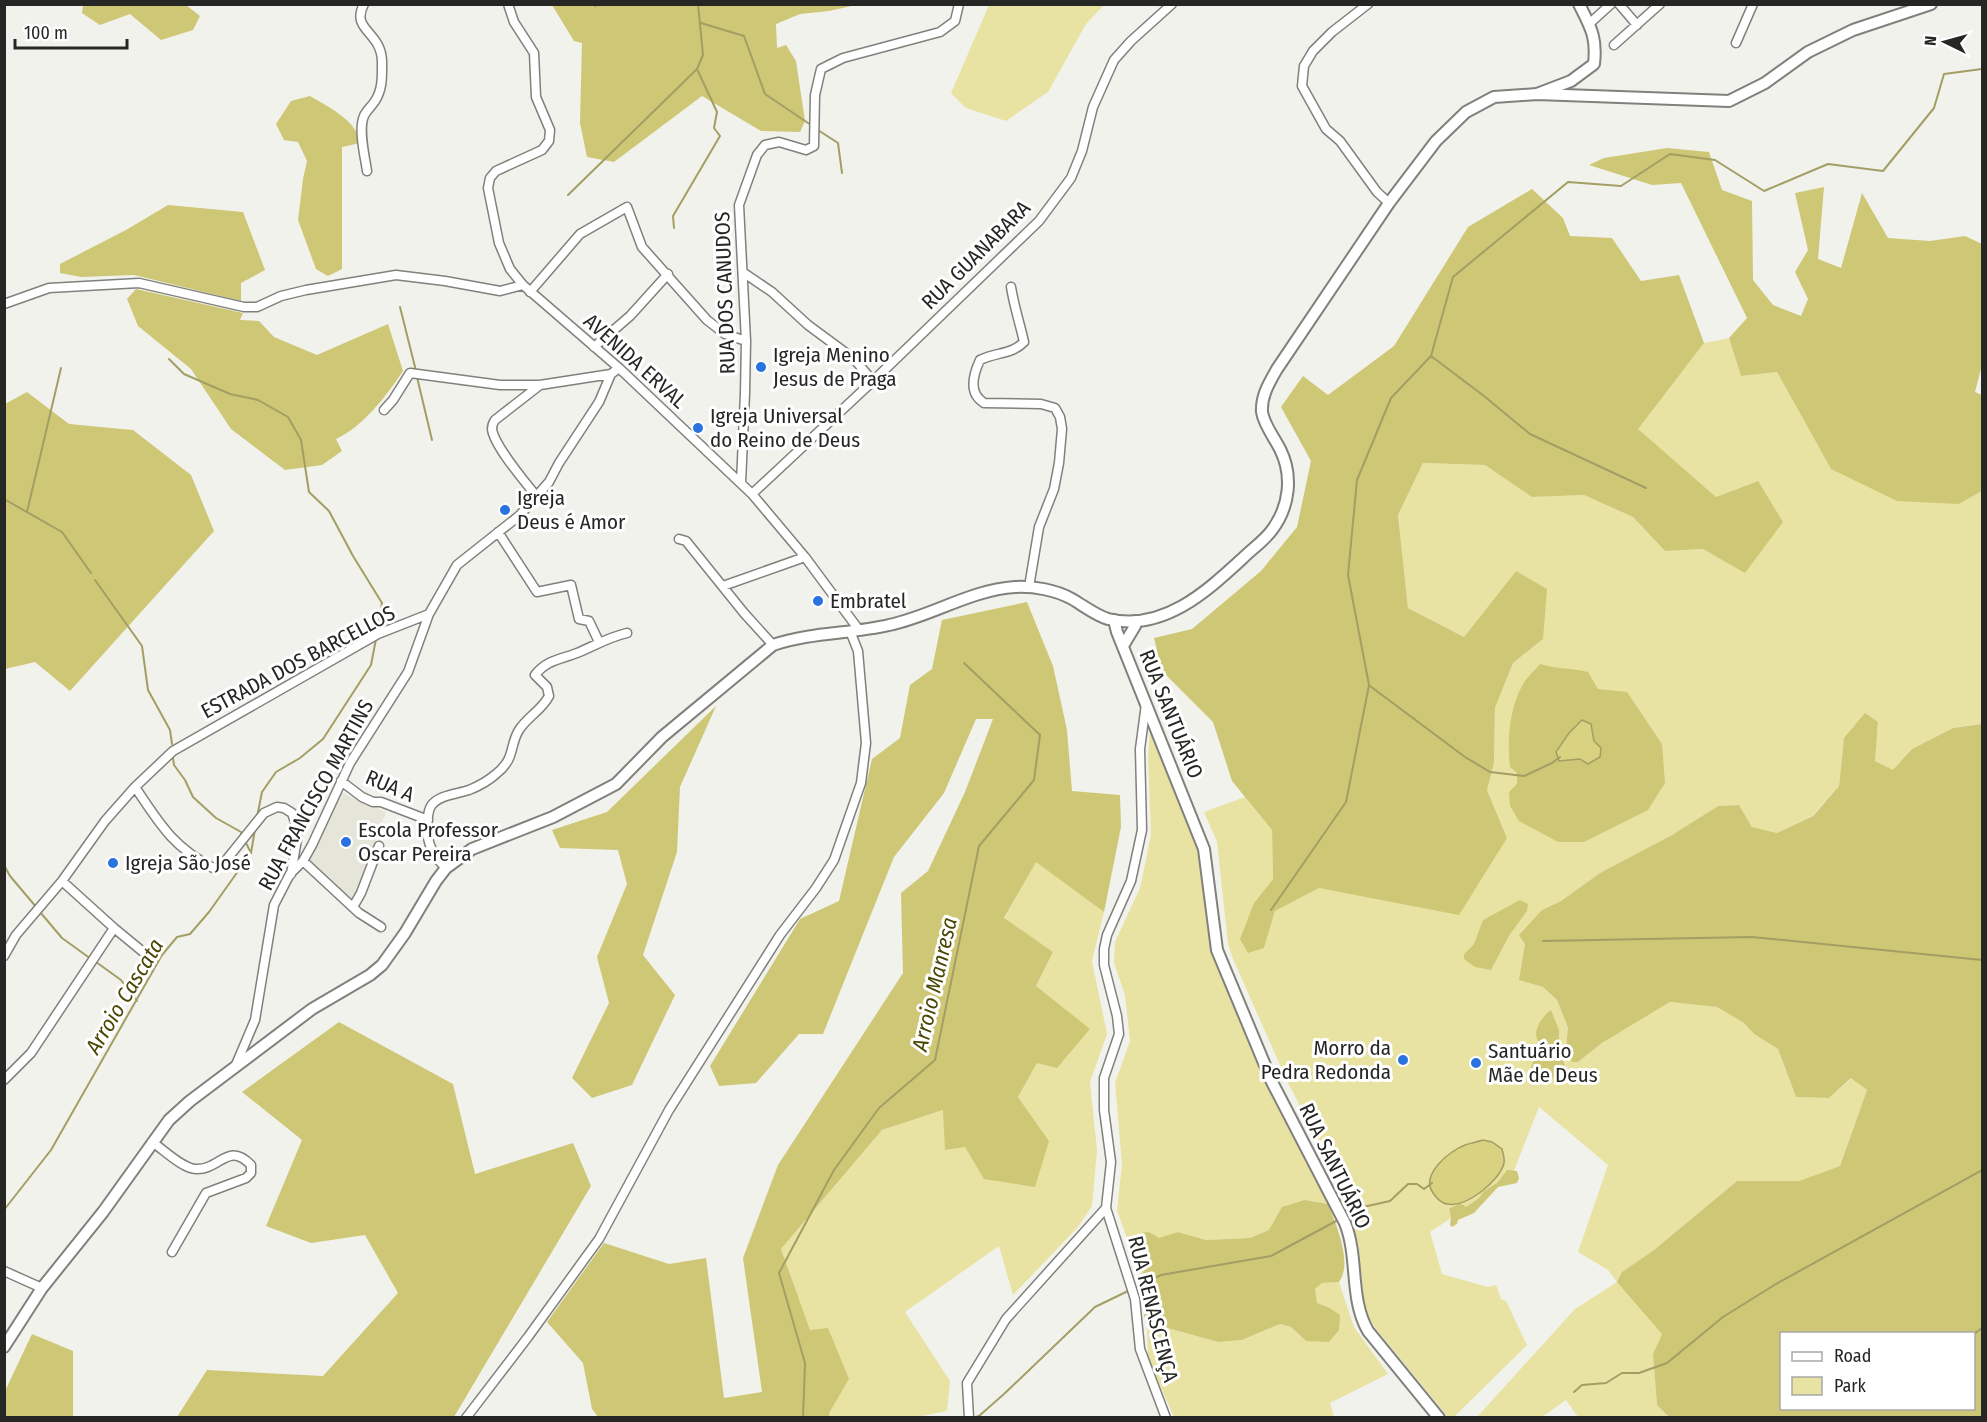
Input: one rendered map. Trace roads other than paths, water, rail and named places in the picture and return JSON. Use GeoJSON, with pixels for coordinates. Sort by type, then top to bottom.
{"type":"FeatureCollection","features":[{"type":"Feature","properties":{"kind":"main road"},"geometry":{"type":"LineString","coordinates":[[1537,94],[1571,81],[1594,64],[1596,45],[1579,4]]}},
{"type":"Feature","properties":{"kind":"main road"},"geometry":{"type":"LineString","coordinates":[[4,1347],[42,1288],[103,1212],[169,1120],[190,1101],[312,1009],[370,975],[382,965],[446,868],[472,849],[553,817],[616,784],[662,737],[773,645],[794,638],[905,621],[969,596],[1001,589],[1029,587],[1070,598],[1099,615],[1114,620],[1153,619],[1177,610],[1219,580],[1272,531],[1284,510],[1289,489],[1287,465],[1262,412],[1265,390],[1389,203],[1436,141],[1466,112],[1494,98],[1537,94],[1729,102],[1764,83],[1808,52],[1853,30],[1913,7],[1931,4]]}},
{"type":"Feature","properties":{"kind":"main road","name":"RUA SANTUÁRIO"},"geometry":{"type":"LineString","coordinates":[[1114,620],[1204,849],[1217,950],[1272,1082],[1352,1239],[1360,1317],[1368,1331],[1439,1418]]}},
{"type":"Feature","properties":{"kind":"main road","name":"RUA SANTUÁRIO"},"geometry":{"type":"LineString","coordinates":[[1123,645],[1136,626],[1136,621]]}},
{"type":"Feature","properties":{"kind":"street"},"geometry":{"type":"LineString","coordinates":[[364,4],[359,14],[360,23],[377,41],[381,49],[382,81],[379,95],[364,115],[361,127],[367,171]]}},
{"type":"Feature","properties":{"kind":"street","name":"AVENIDA ERVAL"},"geometry":{"type":"LineString","coordinates":[[466,1418],[599,1239],[669,1110],[780,935],[834,860],[861,783],[866,743],[855,630],[805,557],[741,483],[619,368],[530,292],[510,269],[500,243],[488,188],[490,178],[496,171],[542,150],[549,141],[550,130],[537,97],[534,53],[514,22],[508,4]]}},
{"type":"Feature","properties":{"kind":"street","name":"RUA DOS CANUDOS"},"geometry":{"type":"LineString","coordinates":[[741,483],[746,393],[746,341],[739,205],[757,155],[765,145],[779,142],[806,150],[814,146],[815,95],[821,69],[843,58],[940,32],[955,21],[959,4]]}},
{"type":"Feature","properties":{"kind":"street","name":"RUA GUANABARA"},"geometry":{"type":"LineString","coordinates":[[752,494],[1039,221],[1071,178],[1082,151],[1093,107],[1114,60],[1131,41],[1172,4]]}},
{"type":"Feature","properties":{"kind":"street"},"geometry":{"type":"LineString","coordinates":[[1368,4],[1332,32],[1313,51],[1305,66],[1302,86],[1326,129],[1340,141],[1377,192],[1389,203]]}},
{"type":"Feature","properties":{"kind":"street"},"geometry":{"type":"LineString","coordinates":[[1589,24],[1611,4]]}},
{"type":"Feature","properties":{"kind":"street"},"geometry":{"type":"LineString","coordinates":[[1619,4],[1637,25]]}},
{"type":"Feature","properties":{"kind":"street"},"geometry":{"type":"LineString","coordinates":[[1614,45],[1660,4]]}},
{"type":"Feature","properties":{"kind":"street"},"geometry":{"type":"LineString","coordinates":[[1736,43],[1753,4]]}},
{"type":"Feature","properties":{"kind":"street"},"geometry":{"type":"LineString","coordinates":[[530,292],[580,234],[627,207],[642,247],[707,321],[725,334],[746,341]]}},
{"type":"Feature","properties":{"kind":"street"},"geometry":{"type":"LineString","coordinates":[[744,273],[772,292],[808,325],[854,359],[873,381]]}},
{"type":"Feature","properties":{"kind":"street"},"geometry":{"type":"LineString","coordinates":[[594,347],[630,316],[668,274]]}},
{"type":"Feature","properties":{"kind":"street"},"geometry":{"type":"LineString","coordinates":[[4,304],[49,288],[139,283],[244,308],[257,307],[281,296],[306,290],[396,275],[445,280],[500,291],[523,285]]}},
{"type":"Feature","properties":{"kind":"street"},"geometry":{"type":"LineString","coordinates":[[1011,287],[1013,304],[1024,342],[1013,351],[991,354],[980,360],[973,384],[974,394],[984,403],[1041,404],[1055,408],[1060,417],[1062,429],[1059,463],[1054,489],[1039,527],[1029,587]]}},
{"type":"Feature","properties":{"kind":"street","name":"ESTRADA DOS BARCELLOS"},"geometry":{"type":"LineString","coordinates":[[4,956],[16,935],[62,881],[105,822],[135,787],[173,751],[378,634],[429,614],[457,565],[520,515],[549,482],[599,402],[611,374],[619,368]]}},
{"type":"Feature","properties":{"kind":"street"},"geometry":{"type":"LineString","coordinates":[[384,410],[410,373],[500,385],[540,385],[611,374]]}},
{"type":"Feature","properties":{"kind":"street"},"geometry":{"type":"LineString","coordinates":[[537,497],[508,459],[492,431],[492,425],[495,420],[540,385]]}},
{"type":"Feature","properties":{"kind":"street"},"geometry":{"type":"LineString","coordinates":[[498,532],[537,592],[571,585],[579,619],[589,621],[599,642]]}},
{"type":"Feature","properties":{"kind":"street"},"geometry":{"type":"LineString","coordinates":[[679,539],[686,541],[773,645]]}},
{"type":"Feature","properties":{"kind":"street"},"geometry":{"type":"LineString","coordinates":[[723,586],[805,557]]}},
{"type":"Feature","properties":{"kind":"street","name":"RUA FRANCISCO MARTINS"},"geometry":{"type":"LineString","coordinates":[[234,1069],[255,1020],[274,905],[290,874],[303,861],[341,781],[408,672],[429,614]]}},
{"type":"Feature","properties":{"kind":"street"},"geometry":{"type":"LineString","coordinates":[[446,868],[438,862],[430,846],[428,820],[430,808],[436,800],[483,784],[507,764],[518,732],[549,696],[547,687],[535,675],[538,671],[551,661],[578,653],[599,642],[627,633]]}},
{"type":"Feature","properties":{"kind":"street"},"geometry":{"type":"LineString","coordinates":[[969,1418],[967,1383],[1006,1319],[1106,1208],[1111,1162],[1104,1110],[1104,1078],[1119,1034],[1117,1016],[1104,965],[1104,949],[1107,935],[1131,881],[1142,830],[1140,749],[1146,704]]}},
{"type":"Feature","properties":{"kind":"street","name":"RUA A"},"geometry":{"type":"LineString","coordinates":[[341,781],[362,797],[373,802],[381,802],[428,820]]}},
{"type":"Feature","properties":{"kind":"street"},"geometry":{"type":"LineString","coordinates":[[135,787],[168,835],[191,856],[213,868],[223,864],[264,813],[277,807],[284,808],[291,813],[296,825],[297,839],[290,874]]}},
{"type":"Feature","properties":{"kind":"street"},"geometry":{"type":"LineString","coordinates":[[353,907],[361,893],[379,846]]}},
{"type":"Feature","properties":{"kind":"street"},"geometry":{"type":"LineString","coordinates":[[303,861],[353,907],[381,927]]}},
{"type":"Feature","properties":{"kind":"street"},"geometry":{"type":"LineString","coordinates":[[62,881],[148,956]]}},
{"type":"Feature","properties":{"kind":"street"},"geometry":{"type":"LineString","coordinates":[[4,1080],[31,1053],[114,928]]}},
{"type":"Feature","properties":{"kind":"street"},"geometry":{"type":"LineString","coordinates":[[152,1142],[188,1167],[198,1170],[211,1166],[228,1156],[237,1155],[243,1157],[251,1166],[251,1173],[246,1178],[206,1193],[172,1252]]}},
{"type":"Feature","properties":{"kind":"street","name":"RUA RENASCENÇA"},"geometry":{"type":"LineString","coordinates":[[1106,1208],[1135,1299],[1140,1349],[1166,1418]]}},
{"type":"Feature","properties":{"kind":"street"},"geometry":{"type":"LineString","coordinates":[[4,1271],[42,1288]]}},
{"type":"Feature","properties":{"kind":"waterway"},"geometry":{"type":"LineString","coordinates":[[595,6],[599,4]]}},
{"type":"Feature","properties":{"kind":"waterway"},"geometry":{"type":"LineString","coordinates":[[674,228],[673,216],[720,136],[714,128],[717,112],[697,69],[703,55],[698,4]]}},
{"type":"Feature","properties":{"kind":"waterway"},"geometry":{"type":"LineString","coordinates":[[701,23],[744,36],[765,94],[811,125]]}},
{"type":"Feature","properties":{"kind":"waterway"},"geometry":{"type":"LineString","coordinates":[[568,195],[697,69]]}},
{"type":"Feature","properties":{"kind":"waterway"},"geometry":{"type":"LineString","coordinates":[[1271,910],[1346,802],[1369,685],[1348,575],[1357,480],[1391,398],[1431,356],[1453,277],[1568,182],[1621,186],[1670,154],[1715,160],[1764,191],[1828,164],[1883,171],[1934,108],[1944,74],[1982,69]]}},
{"type":"Feature","properties":{"kind":"waterway"},"geometry":{"type":"LineString","coordinates":[[818,130],[838,143],[842,173]]}},
{"type":"Feature","properties":{"kind":"waterway"},"geometry":{"type":"LineString","coordinates":[[400,307],[416,371]]}},
{"type":"Feature","properties":{"kind":"waterway"},"geometry":{"type":"LineString","coordinates":[[1431,356],[1530,434],[1646,488]]}},
{"type":"Feature","properties":{"kind":"waterway"},"geometry":{"type":"LineString","coordinates":[[169,359],[184,374],[230,394],[258,400],[288,417],[301,440],[309,492],[329,511],[382,603],[377,631]]}},
{"type":"Feature","properties":{"kind":"waterway"},"geometry":{"type":"LineString","coordinates":[[27,512],[61,368]]}},
{"type":"Feature","properties":{"kind":"waterway"},"geometry":{"type":"LineString","coordinates":[[417,377],[432,440]]}},
{"type":"Feature","properties":{"kind":"waterway","name":"Arroio Cascata"},"geometry":{"type":"LineString","coordinates":[[4,499],[62,532],[91,573]]}},
{"type":"Feature","properties":{"kind":"waterway","name":"Arroio Cascata"},"geometry":{"type":"LineString","coordinates":[[95,580],[142,646],[148,690],[170,730],[172,744]]}},
{"type":"Feature","properties":{"kind":"waterway"},"geometry":{"type":"LineString","coordinates":[[257,817],[262,792],[276,772],[300,758],[323,739],[371,665],[376,639]]}},
{"type":"Feature","properties":{"kind":"waterway","name":"Arroio Manresa"},"geometry":{"type":"LineString","coordinates":[[803,1418],[805,1363],[779,1273],[834,1170],[879,1108],[935,1060],[979,846],[1034,780],[1040,735],[964,663]]}},
{"type":"Feature","properties":{"kind":"waterway"},"geometry":{"type":"LineString","coordinates":[[1370,686],[1465,757],[1490,772],[1524,776],[1560,757]]}},
{"type":"Feature","properties":{"kind":"waterway","name":"Arroio Cascata"},"geometry":{"type":"LineString","coordinates":[[173,758],[174,765],[185,780],[193,797],[216,818],[241,832],[242,836]]}},
{"type":"Feature","properties":{"kind":"waterway"},"geometry":{"type":"LineString","coordinates":[[251,853],[255,829]]}},
{"type":"Feature","properties":{"kind":"waterway","name":"Arroio Cascata"},"geometry":{"type":"LineString","coordinates":[[4,1210],[51,1150],[162,955],[177,937],[190,934],[209,912],[251,853],[245,841]]}},
{"type":"Feature","properties":{"kind":"waterway"},"geometry":{"type":"LineString","coordinates":[[4,865],[10,876],[37,908]]}},
{"type":"Feature","properties":{"kind":"waterway"},"geometry":{"type":"LineString","coordinates":[[40,912],[62,938],[91,959]]}},
{"type":"Feature","properties":{"kind":"waterway"},"geometry":{"type":"LineString","coordinates":[[1543,941],[1752,937],[1982,960]]}},
{"type":"Feature","properties":{"kind":"waterway"},"geometry":{"type":"LineString","coordinates":[[96,962],[121,980],[137,1001]]}},
{"type":"Feature","properties":{"kind":"waterway"},"geometry":{"type":"LineString","coordinates":[[1574,1392],[1582,1385],[1606,1383],[1622,1373],[1639,1373],[1667,1363],[1723,1317],[1776,1284],[1982,1170]]}},
{"type":"Feature","properties":{"kind":"waterway"},"geometry":{"type":"LineString","coordinates":[[1346,1216],[1363,1207],[1390,1201],[1408,1184],[1417,1184],[1424,1189],[1432,1183]]}},
{"type":"Feature","properties":{"kind":"waterway"},"geometry":{"type":"LineString","coordinates":[[973,1418],[979,1416],[1004,1394],[1095,1307],[1161,1275],[1271,1256],[1338,1220]]}},
{"type":"Feature","properties":{"kind":"waterway"},"geometry":{"type":"LineString","coordinates":[[1975,1333],[1982,1328]]}},
{"type":"Feature","properties":{"kind":"place","name":"Igreja Menino Jesus de Praga"},"geometry":{"type":"Point","coordinates":[761,367]}},
{"type":"Feature","properties":{"kind":"place","name":"Igreja Universal do Reino de Deus"},"geometry":{"type":"Point","coordinates":[698,428]}},
{"type":"Feature","properties":{"kind":"place","name":"Igreja Deus é Amor"},"geometry":{"type":"Point","coordinates":[505,510]}},
{"type":"Feature","properties":{"kind":"place","name":"Embratel"},"geometry":{"type":"Point","coordinates":[818,601]}},
{"type":"Feature","properties":{"kind":"place","name":"Escola Professor Oscar Pereira"},"geometry":{"type":"Point","coordinates":[346,842]}},
{"type":"Feature","properties":{"kind":"place","name":"Igreja São José"},"geometry":{"type":"Point","coordinates":[113,863]}},
{"type":"Feature","properties":{"kind":"place","name":"Morro da Pedra Redonda"},"geometry":{"type":"Point","coordinates":[1403,1060]}},
{"type":"Feature","properties":{"kind":"place","name":"Santuário Mãe de Deus"},"geometry":{"type":"Point","coordinates":[1476,1063]}}]}
